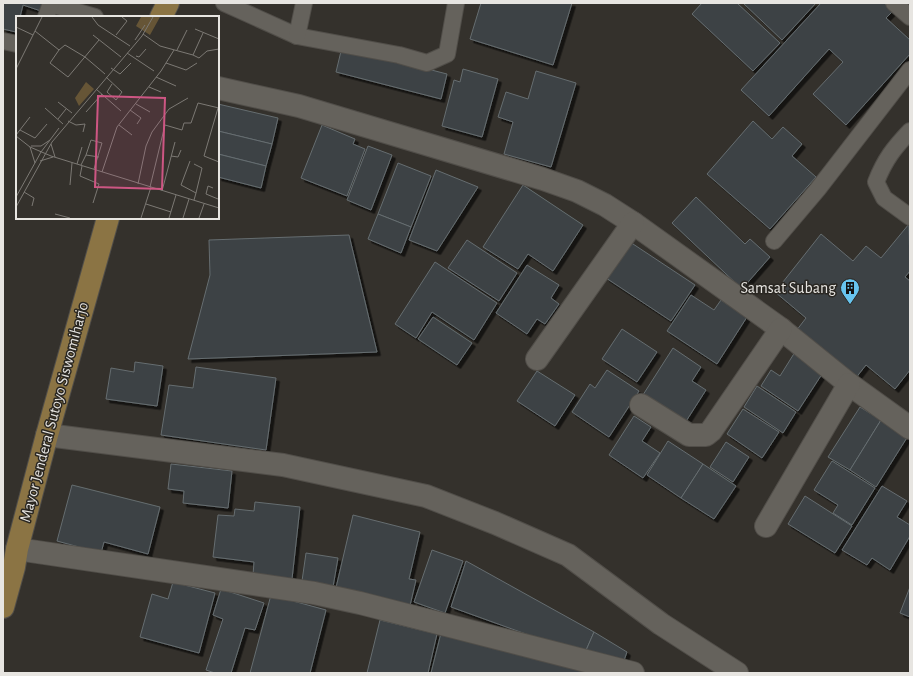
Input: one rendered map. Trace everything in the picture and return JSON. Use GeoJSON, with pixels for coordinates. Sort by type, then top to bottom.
{"type":"FeatureCollection","features":[{"type":"Feature","properties":{"kind":"main road"},"geometry":{"type":"LineString","coordinates":[[162,16],[168,3]]}},
{"type":"Feature","properties":{"kind":"main road","name":"Mayor Jenderal Sutoyo Siswomiharjo"},"geometry":{"type":"LineString","coordinates":[[3,607],[12,560],[108,219]]}},
{"type":"Feature","properties":{"kind":"street"},"geometry":{"type":"LineString","coordinates":[[219,88],[299,106],[543,179],[577,191],[633,223],[781,329],[849,384],[910,428]]}},
{"type":"Feature","properties":{"kind":"street"},"geometry":{"type":"LineString","coordinates":[[537,359],[633,223]]}},
{"type":"Feature","properties":{"kind":"street"},"geometry":{"type":"LineString","coordinates":[[640,405],[689,435],[706,435],[711,431],[781,329]]}},
{"type":"Feature","properties":{"kind":"street"},"geometry":{"type":"LineString","coordinates":[[766,526],[849,384]]}},
{"type":"Feature","properties":{"kind":"street"},"geometry":{"type":"LineString","coordinates":[[47,435],[284,465],[426,496],[495,522],[568,555],[661,624],[737,673]]}},
{"type":"Feature","properties":{"kind":"street"},"geometry":{"type":"LineString","coordinates":[[12,560],[314,593],[360,603],[633,673]]}},
{"type":"Feature","properties":{"kind":"lane"},"geometry":{"type":"LineString","coordinates":[[224,3],[297,36],[398,55],[427,63],[447,54],[456,3]]}},
{"type":"Feature","properties":{"kind":"lane"},"geometry":{"type":"LineString","coordinates":[[297,36],[304,3]]}},
{"type":"Feature","properties":{"kind":"lane"},"geometry":{"type":"LineString","coordinates":[[894,3],[910,17]]}},
{"type":"Feature","properties":{"kind":"lane"},"geometry":{"type":"LineString","coordinates":[[49,8],[89,16]]}},
{"type":"Feature","properties":{"kind":"lane"},"geometry":{"type":"LineString","coordinates":[[3,41],[16,44]]}},
{"type":"Feature","properties":{"kind":"lane"},"geometry":{"type":"LineString","coordinates":[[774,241],[818,189],[910,70]]}},
{"type":"Feature","properties":{"kind":"lane"},"geometry":{"type":"LineString","coordinates":[[910,132],[892,151],[876,182],[884,198],[910,217]]}},
{"type":"Feature","properties":{"kind":"building"},"geometry":{"type":"Polygon","coordinates":[[[3,3],[43,3],[41,11],[23,5],[20,16],[16,16],[16,32],[3,29],[3,3]]]}},
{"type":"Feature","properties":{"kind":"building"},"geometry":{"type":"Polygon","coordinates":[[[481,3],[572,3],[553,65],[470,39],[481,3]]]}},
{"type":"Feature","properties":{"kind":"building"},"geometry":{"type":"Polygon","coordinates":[[[702,3],[737,3],[780,43],[753,71],[692,14],[702,3]]]}},
{"type":"Feature","properties":{"kind":"building"},"geometry":{"type":"Polygon","coordinates":[[[743,3],[816,3],[782,40],[743,3]]]}},
{"type":"Feature","properties":{"kind":"building"},"geometry":{"type":"Polygon","coordinates":[[[821,3],[884,3],[893,11],[886,18],[910,40],[910,54],[846,125],[813,94],[843,62],[829,49],[769,116],[741,90],[821,3]]]}},
{"type":"Feature","properties":{"kind":"building"},"geometry":{"type":"Polygon","coordinates":[[[342,47],[447,74],[441,99],[336,72],[342,47]]]}},
{"type":"Feature","properties":{"kind":"building"},"geometry":{"type":"Polygon","coordinates":[[[463,69],[498,79],[482,137],[442,126],[454,80],[460,82],[463,69]]]}},
{"type":"Feature","properties":{"kind":"building"},"geometry":{"type":"Polygon","coordinates":[[[536,71],[576,83],[551,167],[504,154],[513,122],[498,117],[506,92],[528,99],[536,71]]]}},
{"type":"Feature","properties":{"kind":"building"},"geometry":{"type":"Polygon","coordinates":[[[219,104],[278,118],[272,144],[219,131],[219,104]]]}},
{"type":"Feature","properties":{"kind":"building"},"geometry":{"type":"Polygon","coordinates":[[[753,121],[772,139],[783,127],[802,144],[792,156],[816,177],[770,229],[707,174],[753,121]]]}},
{"type":"Feature","properties":{"kind":"building"},"geometry":{"type":"Polygon","coordinates":[[[322,125],[355,139],[353,144],[365,149],[347,196],[301,178],[322,125]]]}},
{"type":"Feature","properties":{"kind":"building"},"geometry":{"type":"Polygon","coordinates":[[[219,131],[272,144],[266,166],[219,154],[219,131]]]}},
{"type":"Feature","properties":{"kind":"building"},"geometry":{"type":"Polygon","coordinates":[[[368,146],[392,155],[371,210],[347,200],[368,146]]]}},
{"type":"Feature","properties":{"kind":"building"},"geometry":{"type":"Polygon","coordinates":[[[219,154],[266,166],[261,188],[219,177],[219,154]]]}},
{"type":"Feature","properties":{"kind":"building"},"geometry":{"type":"Polygon","coordinates":[[[398,163],[431,176],[411,227],[378,214],[398,163]]]}},
{"type":"Feature","properties":{"kind":"building"},"geometry":{"type":"Polygon","coordinates":[[[436,170],[478,187],[437,251],[409,240],[436,170]]]}},
{"type":"Feature","properties":{"kind":"building"},"geometry":{"type":"Polygon","coordinates":[[[523,185],[583,225],[553,271],[528,254],[518,269],[483,247],[523,185]]]}},
{"type":"Feature","properties":{"kind":"building"},"geometry":{"type":"Polygon","coordinates":[[[696,197],[745,244],[750,239],[770,257],[742,289],[672,223],[696,197]]]}},
{"type":"Feature","properties":{"kind":"building"},"geometry":{"type":"Polygon","coordinates":[[[378,214],[411,227],[401,253],[368,239],[378,214]]]}},
{"type":"Feature","properties":{"kind":"building","name":"Samsat Subang"},"geometry":{"type":"Polygon","coordinates":[[[909,224],[910,271],[905,277],[910,281],[910,370],[895,389],[866,365],[855,379],[796,331],[806,318],[775,292],[821,234],[853,261],[866,246],[881,258],[909,224]]]}},
{"type":"Feature","properties":{"kind":"building"},"geometry":{"type":"Polygon","coordinates":[[[349,235],[377,352],[188,359],[210,275],[209,240],[349,235]]]}},
{"type":"Feature","properties":{"kind":"building"},"geometry":{"type":"Polygon","coordinates":[[[467,240],[517,273],[499,301],[448,268],[467,240]]]}},
{"type":"Feature","properties":{"kind":"building"},"geometry":{"type":"Polygon","coordinates":[[[630,242],[695,285],[671,321],[606,278],[630,242]]]}},
{"type":"Feature","properties":{"kind":"building"},"geometry":{"type":"Polygon","coordinates":[[[435,262],[497,303],[474,340],[432,312],[416,338],[395,324],[435,262]]]}},
{"type":"Feature","properties":{"kind":"building"},"geometry":{"type":"Polygon","coordinates":[[[527,265],[559,285],[551,298],[559,304],[545,324],[537,319],[527,334],[496,313],[527,265]]]}},
{"type":"Feature","properties":{"kind":"building"},"geometry":{"type":"Polygon","coordinates":[[[691,295],[714,310],[721,300],[747,317],[717,364],[667,331],[691,295]]]}},
{"type":"Feature","properties":{"kind":"building"},"geometry":{"type":"Polygon","coordinates":[[[433,317],[472,343],[457,365],[418,339],[433,317]]]}},
{"type":"Feature","properties":{"kind":"building"},"geometry":{"type":"Polygon","coordinates":[[[622,329],[657,352],[637,382],[602,359],[622,329]]]}},
{"type":"Feature","properties":{"kind":"building"},"geometry":{"type":"Polygon","coordinates":[[[673,348],[701,367],[692,381],[706,390],[683,426],[641,398],[673,348]]]}},
{"type":"Feature","properties":{"kind":"building"},"geometry":{"type":"Polygon","coordinates":[[[795,352],[824,371],[798,411],[761,386],[771,370],[780,376],[795,352]]]}},
{"type":"Feature","properties":{"kind":"building"},"geometry":{"type":"Polygon","coordinates":[[[135,362],[163,366],[157,406],[106,399],[111,368],[134,372],[135,362]]]}},
{"type":"Feature","properties":{"kind":"building"},"geometry":{"type":"Polygon","coordinates":[[[196,367],[276,378],[266,450],[161,435],[169,385],[193,388],[196,367]]]}},
{"type":"Feature","properties":{"kind":"building"},"geometry":{"type":"Polygon","coordinates":[[[607,370],[639,391],[609,437],[572,412],[590,384],[595,388],[607,370]]]}},
{"type":"Feature","properties":{"kind":"building"},"geometry":{"type":"Polygon","coordinates":[[[537,371],[575,395],[555,426],[517,401],[537,371]]]}},
{"type":"Feature","properties":{"kind":"building"},"geometry":{"type":"Polygon","coordinates":[[[757,386],[796,412],[783,433],[744,407],[757,386]]]}},
{"type":"Feature","properties":{"kind":"building"},"geometry":{"type":"Polygon","coordinates":[[[860,407],[881,420],[850,470],[828,457],[860,407]]]}},
{"type":"Feature","properties":{"kind":"building"},"geometry":{"type":"Polygon","coordinates":[[[743,409],[779,432],[762,458],[727,434],[743,409]]]}},
{"type":"Feature","properties":{"kind":"building"},"geometry":{"type":"Polygon","coordinates":[[[634,416],[651,427],[642,441],[660,453],[643,478],[609,455],[634,416]]]}},
{"type":"Feature","properties":{"kind":"building"},"geometry":{"type":"Polygon","coordinates":[[[881,420],[908,436],[876,487],[850,470],[881,420]]]}},
{"type":"Feature","properties":{"kind":"building"},"geometry":{"type":"Polygon","coordinates":[[[668,441],[703,464],[681,498],[647,475],[668,441]]]}},
{"type":"Feature","properties":{"kind":"building"},"geometry":{"type":"Polygon","coordinates":[[[726,442],[749,457],[733,482],[710,467],[726,442]]]}},
{"type":"Feature","properties":{"kind":"building"},"geometry":{"type":"Polygon","coordinates":[[[832,461],[875,488],[852,525],[833,513],[838,505],[814,490],[832,461]]]}},
{"type":"Feature","properties":{"kind":"building"},"geometry":{"type":"Polygon","coordinates":[[[171,464],[232,471],[228,508],[183,503],[184,491],[168,489],[171,464]]]}},
{"type":"Feature","properties":{"kind":"building"},"geometry":{"type":"Polygon","coordinates":[[[703,464],[736,486],[714,519],[681,498],[703,464]]]}},
{"type":"Feature","properties":{"kind":"building"},"geometry":{"type":"Polygon","coordinates":[[[72,485],[160,507],[148,554],[104,542],[101,553],[57,541],[72,485]]]}},
{"type":"Feature","properties":{"kind":"building"},"geometry":{"type":"Polygon","coordinates":[[[882,486],[907,501],[897,517],[910,525],[910,536],[890,570],[872,558],[867,565],[842,550],[882,486]]]}},
{"type":"Feature","properties":{"kind":"building"},"geometry":{"type":"Polygon","coordinates":[[[805,496],[852,526],[835,553],[788,524],[805,496]]]}},
{"type":"Feature","properties":{"kind":"building"},"geometry":{"type":"Polygon","coordinates":[[[255,502],[300,507],[292,579],[253,575],[254,562],[213,557],[218,515],[234,516],[235,509],[254,511],[255,502]]]}},
{"type":"Feature","properties":{"kind":"building"},"geometry":{"type":"Polygon","coordinates":[[[353,515],[420,532],[409,579],[416,580],[409,610],[335,592],[353,515]]]}},
{"type":"Feature","properties":{"kind":"building"},"geometry":{"type":"Polygon","coordinates":[[[432,550],[463,561],[445,613],[414,602],[432,550]]]}},
{"type":"Feature","properties":{"kind":"building"},"geometry":{"type":"Polygon","coordinates":[[[306,553],[338,558],[333,587],[302,581],[306,553]]]}},
{"type":"Feature","properties":{"kind":"building"},"geometry":{"type":"Polygon","coordinates":[[[466,561],[594,632],[584,655],[451,607],[466,561]]]}},
{"type":"Feature","properties":{"kind":"building"},"geometry":{"type":"Polygon","coordinates":[[[173,582],[215,593],[199,653],[140,637],[152,594],[168,599],[173,582]]]}},
{"type":"Feature","properties":{"kind":"building"},"geometry":{"type":"Polygon","coordinates":[[[910,587],[910,617],[900,613],[910,587]]]}},
{"type":"Feature","properties":{"kind":"building"},"geometry":{"type":"Polygon","coordinates":[[[221,589],[264,603],[255,630],[245,628],[231,673],[215,673],[206,670],[223,619],[213,615],[221,589]]]}},
{"type":"Feature","properties":{"kind":"building"},"geometry":{"type":"Polygon","coordinates":[[[271,595],[326,610],[310,673],[250,673],[271,595]]]}},
{"type":"Feature","properties":{"kind":"building"},"geometry":{"type":"Polygon","coordinates":[[[380,620],[437,634],[428,673],[367,673],[380,620]]]}},
{"type":"Feature","properties":{"kind":"building"},"geometry":{"type":"Polygon","coordinates":[[[442,629],[606,673],[431,673],[442,629]]]}},
{"type":"Feature","properties":{"kind":"building"},"geometry":{"type":"Polygon","coordinates":[[[594,632],[627,652],[622,666],[584,655],[594,632]]]}},
{"type":"Feature","properties":{"kind":"place","name":"Samsat Subang"},"geometry":{"type":"Point","coordinates":[850,305]}}]}
